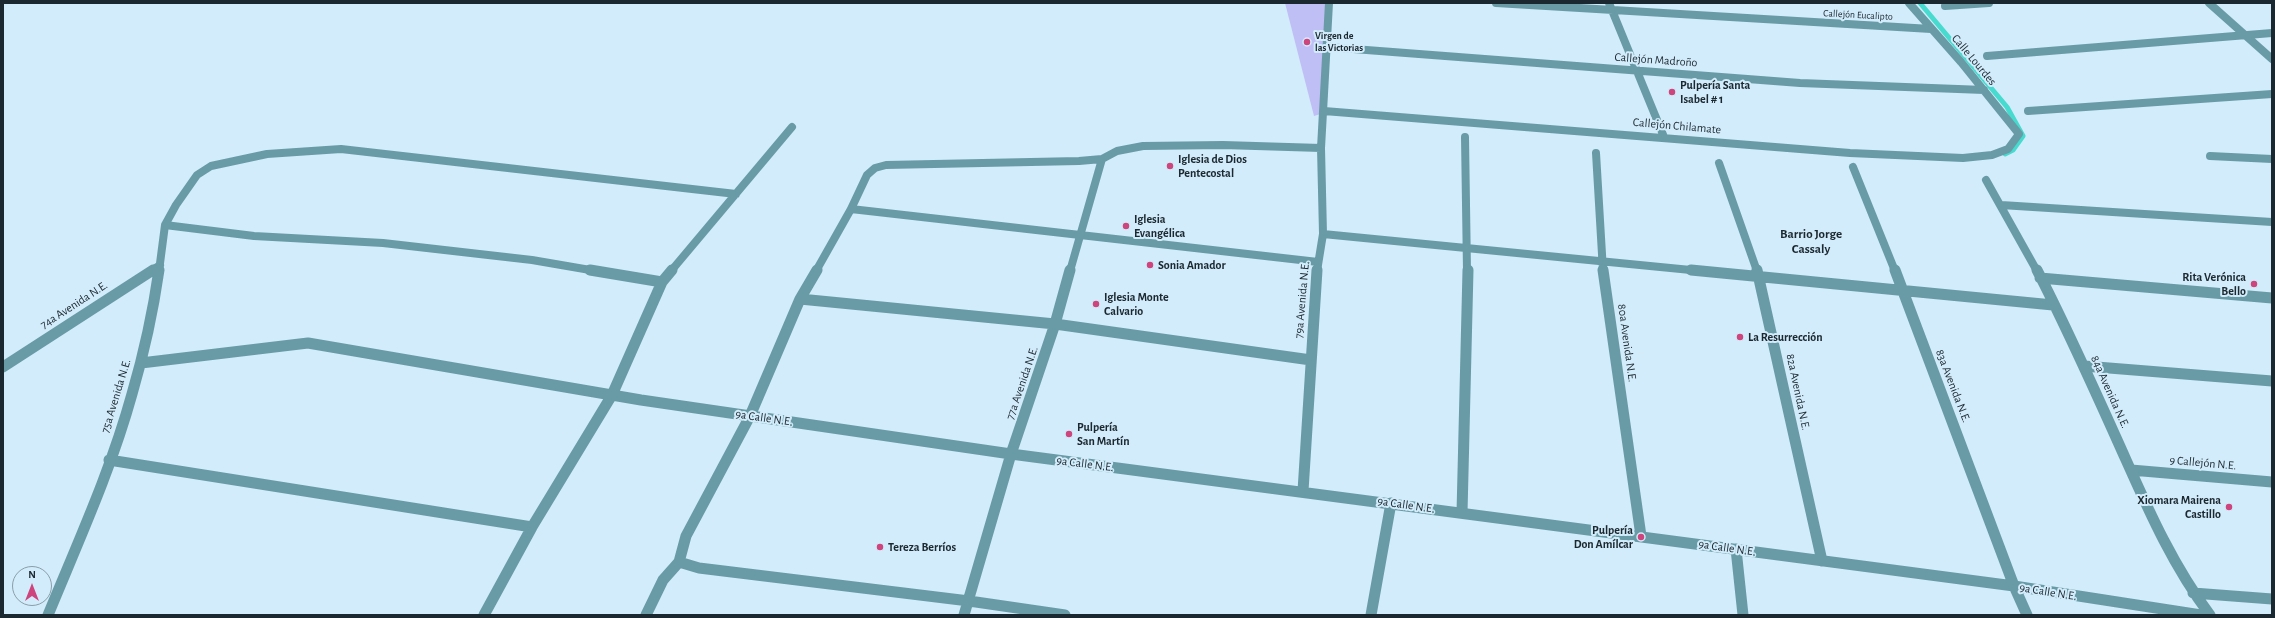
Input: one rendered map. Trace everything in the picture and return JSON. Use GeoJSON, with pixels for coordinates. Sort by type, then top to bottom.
{"type":"FeatureCollection","features":[{"type":"Feature","properties":{"kind":"street","name":"79a Avenida N.E."},"geometry":{"type":"LineString","coordinates":[[1303,491],[1318,262],[1322,234],[1321,148],[1330,3]]}},
{"type":"Feature","properties":{"kind":"street","name":"Callejón Eucalipto"},"geometry":{"type":"LineString","coordinates":[[1496,3],[1610,7],[1932,29]]}},
{"type":"Feature","properties":{"kind":"street","name":"Calle Lourdes"},"geometry":{"type":"LineString","coordinates":[[1909,3],[1984,90],[2019,134]]}},
{"type":"Feature","properties":{"kind":"street"},"geometry":{"type":"LineString","coordinates":[[1945,6],[1989,3]]}},
{"type":"Feature","properties":{"kind":"street"},"geometry":{"type":"LineString","coordinates":[[2209,3],[2272,58]]}},
{"type":"Feature","properties":{"kind":"street"},"geometry":{"type":"LineString","coordinates":[[1610,7],[1664,137]]}},
{"type":"Feature","properties":{"kind":"street"},"geometry":{"type":"LineString","coordinates":[[1987,56],[2272,33]]}},
{"type":"Feature","properties":{"kind":"street","name":"Callejón Madroño"},"geometry":{"type":"LineString","coordinates":[[1327,47],[1800,83],[1984,90]]}},
{"type":"Feature","properties":{"kind":"street"},"geometry":{"type":"LineString","coordinates":[[2028,111],[2272,94]]}},
{"type":"Feature","properties":{"kind":"street","name":"Callejón Chilamate"},"geometry":{"type":"LineString","coordinates":[[1324,111],[1850,153],[1963,158],[1992,155],[2008,149],[2019,134]]}},
{"type":"Feature","properties":{"kind":"street"},"geometry":{"type":"LineString","coordinates":[[484,615],[532,527],[612,395],[662,282],[792,127]]}},
{"type":"Feature","properties":{"kind":"street"},"geometry":{"type":"LineString","coordinates":[[1462,513],[1468,248],[1465,137]]}},
{"type":"Feature","properties":{"kind":"street"},"geometry":{"type":"LineString","coordinates":[[646,615],[664,580],[679,562],[686,536],[750,416],[800,299],[851,209],[867,175],[875,168],[886,164],[1080,161],[1102,159],[1118,151],[1143,146],[1223,145],[1321,148]]}},
{"type":"Feature","properties":{"kind":"street","name":"75a Avenida N.E."},"geometry":{"type":"LineString","coordinates":[[48,615],[109,460],[141,363],[160,265],[165,224],[192,182],[202,171],[212,165],[292,152],[340,148],[736,194]]}},
{"type":"Feature","properties":{"kind":"street","name":"80a Avenida N.E."},"geometry":{"type":"LineString","coordinates":[[1596,153],[1602,261],[1641,536]]}},
{"type":"Feature","properties":{"kind":"street"},"geometry":{"type":"LineString","coordinates":[[2210,156],[2272,159]]}},
{"type":"Feature","properties":{"kind":"street","name":"77a Avenida N.E."},"geometry":{"type":"LineString","coordinates":[[964,615],[1011,454],[1055,324],[1079,235],[1102,159]]}},
{"type":"Feature","properties":{"kind":"street","name":"82a Avenida N.E."},"geometry":{"type":"LineString","coordinates":[[1718,163],[1759,276],[1822,561]]}},
{"type":"Feature","properties":{"kind":"street","name":"83a Avenida N.E."},"geometry":{"type":"LineString","coordinates":[[1853,167],[1904,290],[2014,586],[2027,615]]}},
{"type":"Feature","properties":{"kind":"street","name":"84a Avenida N.E."},"geometry":{"type":"LineString","coordinates":[[1986,180],[2001,204],[2040,278],[2084,366],[2170,555],[2193,593],[2210,615]]}},
{"type":"Feature","properties":{"kind":"street"},"geometry":{"type":"LineString","coordinates":[[2001,204],[2272,222]]}},
{"type":"Feature","properties":{"kind":"street"},"geometry":{"type":"LineString","coordinates":[[851,209],[1318,262]]}},
{"type":"Feature","properties":{"kind":"street"},"geometry":{"type":"LineString","coordinates":[[165,224],[254,236],[383,244],[532,260],[662,282]]}},
{"type":"Feature","properties":{"kind":"street"},"geometry":{"type":"LineString","coordinates":[[1322,234],[2053,304]]}},
{"type":"Feature","properties":{"kind":"street","name":"74a Avenida N.E."},"geometry":{"type":"LineString","coordinates":[[3,367],[160,265]]}},
{"type":"Feature","properties":{"kind":"street"},"geometry":{"type":"LineString","coordinates":[[2040,278],[2272,298]]}},
{"type":"Feature","properties":{"kind":"street"},"geometry":{"type":"LineString","coordinates":[[800,299],[1055,324],[1311,360]]}},
{"type":"Feature","properties":{"kind":"street","name":"9a Calle N.E."},"geometry":{"type":"LineString","coordinates":[[141,363],[308,343],[641,400],[1011,454],[1303,491],[2014,586],[2201,615]]}},
{"type":"Feature","properties":{"kind":"street"},"geometry":{"type":"LineString","coordinates":[[2084,366],[2272,381]]}},
{"type":"Feature","properties":{"kind":"street"},"geometry":{"type":"LineString","coordinates":[[109,460],[532,527]]}},
{"type":"Feature","properties":{"kind":"street","name":"9 Callejón N.E."},"geometry":{"type":"LineString","coordinates":[[2131,470],[2272,482]]}},
{"type":"Feature","properties":{"kind":"street"},"geometry":{"type":"LineString","coordinates":[[1371,615],[1391,503]]}},
{"type":"Feature","properties":{"kind":"street"},"geometry":{"type":"LineString","coordinates":[[1736,549],[1743,615]]}},
{"type":"Feature","properties":{"kind":"street"},"geometry":{"type":"LineString","coordinates":[[679,562],[699,568],[969,601],[1065,615]]}},
{"type":"Feature","properties":{"kind":"street"},"geometry":{"type":"LineString","coordinates":[[2193,593],[2272,599]]}},
{"type":"Feature","properties":{"kind":"shaded area"},"geometry":{"type":"Polygon","coordinates":[[[1285,3],[1328,3],[1324,113],[1314,116],[1285,3]]]}},
{"type":"Feature","properties":{"kind":"waterway"},"geometry":{"type":"LineString","coordinates":[[1920,3],[2007,107],[2023,136],[2013,150],[2005,154]]}},
{"type":"Feature","properties":{"kind":"place","name":"Virgen de las Victorias"},"geometry":{"type":"Point","coordinates":[1307,42]}},
{"type":"Feature","properties":{"kind":"place","name":"Pulpería Santa Isabel # 1"},"geometry":{"type":"Point","coordinates":[1672,92]}},
{"type":"Feature","properties":{"kind":"place","name":"Iglesia de Dios Pentecostal"},"geometry":{"type":"Point","coordinates":[1170,166]}},
{"type":"Feature","properties":{"kind":"place","name":"Iglesia Evangélica"},"geometry":{"type":"Point","coordinates":[1126,226]}},
{"type":"Feature","properties":{"kind":"place","name":"Sonia Amador"},"geometry":{"type":"Point","coordinates":[1150,265]}},
{"type":"Feature","properties":{"kind":"place","name":"Rita Verónica Bello"},"geometry":{"type":"Point","coordinates":[2254,284]}},
{"type":"Feature","properties":{"kind":"place","name":"Iglesia Monte Calvario"},"geometry":{"type":"Point","coordinates":[1096,304]}},
{"type":"Feature","properties":{"kind":"place","name":"La Resurrección"},"geometry":{"type":"Point","coordinates":[1740,337]}},
{"type":"Feature","properties":{"kind":"place","name":"Pulpería San Martín"},"geometry":{"type":"Point","coordinates":[1069,434]}},
{"type":"Feature","properties":{"kind":"place","name":"Xiomara Mairena Castillo"},"geometry":{"type":"Point","coordinates":[2229,507]}},
{"type":"Feature","properties":{"kind":"place","name":"Pulpería Don Amílcar"},"geometry":{"type":"Point","coordinates":[1641,537]}},
{"type":"Feature","properties":{"kind":"place","name":"Tereza Berríos"},"geometry":{"type":"Point","coordinates":[880,547]}},
{"type":"Feature","properties":{"kind":"district","name":"Barrio Jorge Cassaly"},"geometry":{"type":"Point","coordinates":[1811,242]}}]}
